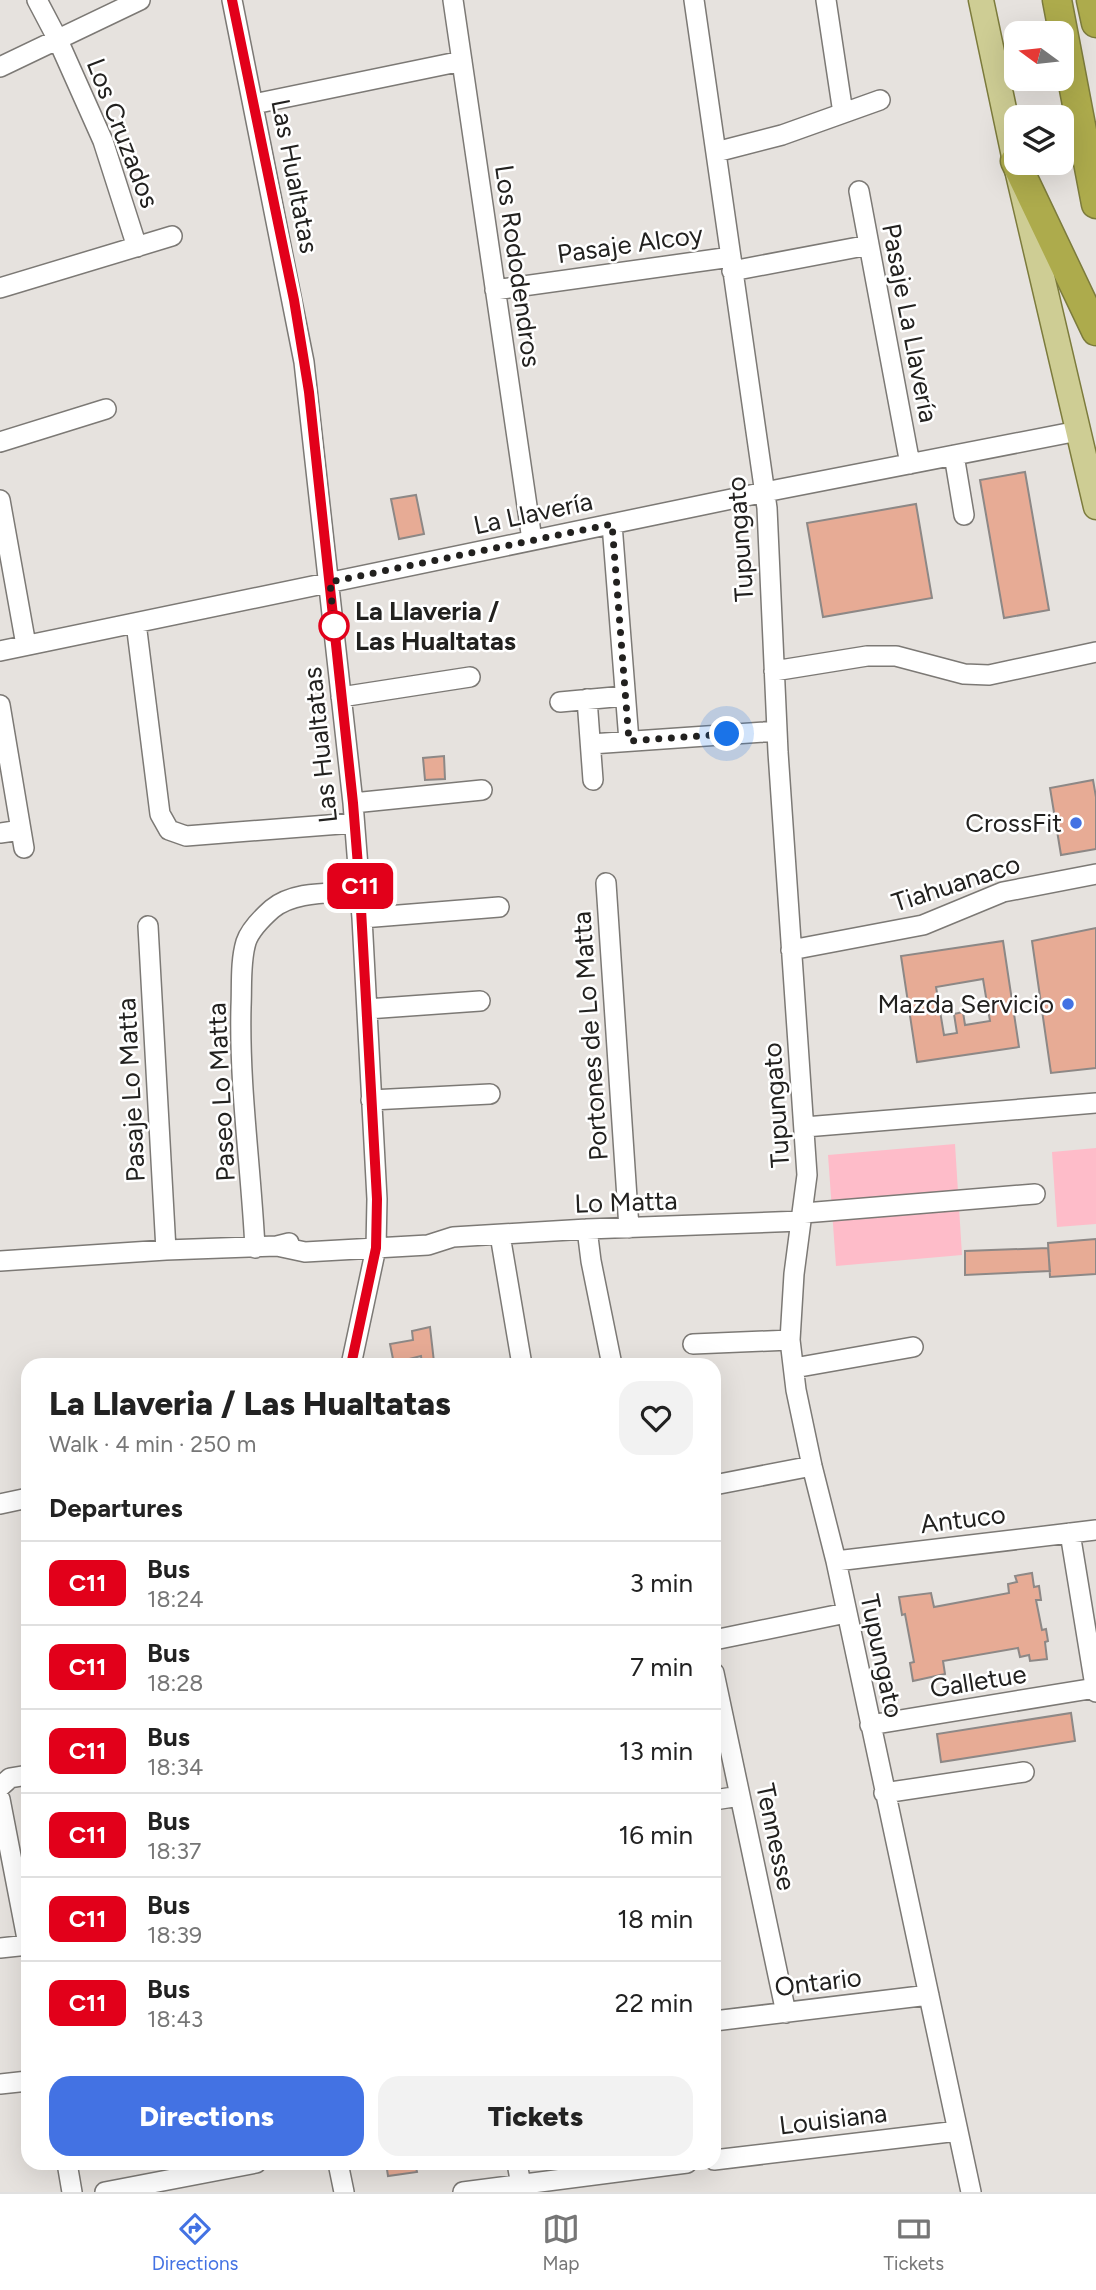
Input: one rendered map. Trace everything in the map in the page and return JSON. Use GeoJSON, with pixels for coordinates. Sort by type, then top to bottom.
{"type":"FeatureCollection","features":[{"type":"Feature","properties":{"kind":"highway"},"geometry":{"type":"LineString","coordinates":[[1058,0],[1096,204]]}},
{"type":"Feature","properties":{"kind":"highway"},"geometry":{"type":"LineString","coordinates":[[1091,0],[1096,23]]}},
{"type":"Feature","properties":{"kind":"highway"},"geometry":{"type":"LineString","coordinates":[[1022,175],[1096,331]]}},
{"type":"Feature","properties":{"kind":"main road"},"geometry":{"type":"LineString","coordinates":[[981,0],[1004,109]]}},
{"type":"Feature","properties":{"kind":"main road"},"geometry":{"type":"LineString","coordinates":[[1018,175],[1096,507]]}},
{"type":"Feature","properties":{"kind":"street","name":"Los Cruzados"},"geometry":{"type":"LineString","coordinates":[[37,0],[103,141],[138,247]]}},
{"type":"Feature","properties":{"kind":"street"},"geometry":{"type":"LineString","coordinates":[[0,67],[139,0]]}},
{"type":"Feature","properties":{"kind":"street","name":"Las Hualtatas"},"geometry":{"type":"LineString","coordinates":[[232,0],[304,362],[354,813],[377,1199],[376,1241],[352,1358]]}},
{"type":"Feature","properties":{"kind":"street","name":"Los Rododendros"},"geometry":{"type":"LineString","coordinates":[[453,0],[532,540]]}},
{"type":"Feature","properties":{"kind":"street","name":"Tupungato"},"geometry":{"type":"LineString","coordinates":[[694,0],[765,492],[777,731],[807,1175],[794,1274],[790,1340],[812,1466],[836,1560],[971,2192]]}},
{"type":"Feature","properties":{"kind":"street"},"geometry":{"type":"LineString","coordinates":[[826,0],[843,113]]}},
{"type":"Feature","properties":{"kind":"street"},"geometry":{"type":"LineString","coordinates":[[254,104],[462,61]]}},
{"type":"Feature","properties":{"kind":"street"},"geometry":{"type":"LineString","coordinates":[[716,152],[782,135],[880,100]]}},
{"type":"Feature","properties":{"kind":"street","name":"Pasaje La Llavería"},"geometry":{"type":"LineString","coordinates":[[859,191],[910,464]]}},
{"type":"Feature","properties":{"kind":"street"},"geometry":{"type":"LineString","coordinates":[[0,288],[172,236]]}},
{"type":"Feature","properties":{"kind":"street","name":"Pasaje Alcoy"},"geometry":{"type":"LineString","coordinates":[[495,289],[731,264],[869,245]]}},
{"type":"Feature","properties":{"kind":"street"},"geometry":{"type":"LineString","coordinates":[[0,442],[106,410]]}},
{"type":"Feature","properties":{"kind":"street","name":"La Llavería"},"geometry":{"type":"LineString","coordinates":[[0,651],[765,492],[1078,431]]}},
{"type":"Feature","properties":{"kind":"street"},"geometry":{"type":"LineString","coordinates":[[954,455],[964,515]]}},
{"type":"Feature","properties":{"kind":"street"},"geometry":{"type":"LineString","coordinates":[[0,500],[26,645]]}},
{"type":"Feature","properties":{"kind":"street"},"geometry":{"type":"LineString","coordinates":[[612,524],[629,741]]}},
{"type":"Feature","properties":{"kind":"street"},"geometry":{"type":"LineString","coordinates":[[135,623],[160,814],[169,830],[186,836],[354,813],[482,790]]}},
{"type":"Feature","properties":{"kind":"street"},"geometry":{"type":"LineString","coordinates":[[774,671],[867,656],[896,656],[964,674],[989,675],[1096,652]]}},
{"type":"Feature","properties":{"kind":"street"},"geometry":{"type":"LineString","coordinates":[[341,697],[470,677]]}},
{"type":"Feature","properties":{"kind":"street"},"geometry":{"type":"LineString","coordinates":[[560,702],[625,696]]}},
{"type":"Feature","properties":{"kind":"street"},"geometry":{"type":"LineString","coordinates":[[587,699],[593,780]]}},
{"type":"Feature","properties":{"kind":"street"},"geometry":{"type":"LineString","coordinates":[[0,705],[22,839],[0,833]]}},
{"type":"Feature","properties":{"kind":"street"},"geometry":{"type":"LineString","coordinates":[[591,744],[777,731]]}},
{"type":"Feature","properties":{"kind":"street","name":"Tiahuanaco"},"geometry":{"type":"LineString","coordinates":[[791,950],[923,925],[1003,892],[1096,874]]}},
{"type":"Feature","properties":{"kind":"street","name":"Portones de Lo Matta"},"geometry":{"type":"LineString","coordinates":[[606,883],[629,1228]]}},
{"type":"Feature","properties":{"kind":"street","name":"Paseo Lo Matta"},"geometry":{"type":"LineString","coordinates":[[255,1248],[240,1046],[242,974],[246,943],[250,933],[273,908],[283,902],[295,897],[360,891]]}},
{"type":"Feature","properties":{"kind":"street"},"geometry":{"type":"LineString","coordinates":[[362,918],[499,907]]}},
{"type":"Feature","properties":{"kind":"street","name":"Pasaje Lo Matta"},"geometry":{"type":"LineString","coordinates":[[148,926],[166,1250]]}},
{"type":"Feature","properties":{"kind":"street"},"geometry":{"type":"LineString","coordinates":[[367,1009],[480,1001]]}},
{"type":"Feature","properties":{"kind":"street"},"geometry":{"type":"LineString","coordinates":[[371,1100],[490,1094]]}},
{"type":"Feature","properties":{"kind":"street"},"geometry":{"type":"LineString","coordinates":[[805,1127],[1096,1103]]}},
{"type":"Feature","properties":{"kind":"street","name":"Lo Matta"},"geometry":{"type":"LineString","coordinates":[[0,1261],[166,1250],[255,1248],[303,1240],[376,1241],[433,1232],[453,1237],[803,1217],[1035,1194]]}},
{"type":"Feature","properties":{"kind":"street"},"geometry":{"type":"LineString","coordinates":[[587,1229],[611,1358]]}},
{"type":"Feature","properties":{"kind":"street"},"geometry":{"type":"LineString","coordinates":[[500,1235],[521,1358]]}},
{"type":"Feature","properties":{"kind":"street"},"geometry":{"type":"LineString","coordinates":[[693,1344],[790,1340]]}},
{"type":"Feature","properties":{"kind":"street"},"geometry":{"type":"LineString","coordinates":[[794,1368],[913,1347]]}},
{"type":"Feature","properties":{"kind":"street"},"geometry":{"type":"LineString","coordinates":[[721,1484],[812,1466]]}},
{"type":"Feature","properties":{"kind":"street"},"geometry":{"type":"LineString","coordinates":[[0,1504],[21,1500]]}},
{"type":"Feature","properties":{"kind":"street","name":"Antuco"},"geometry":{"type":"LineString","coordinates":[[836,1560],[1096,1530]]}},
{"type":"Feature","properties":{"kind":"street"},"geometry":{"type":"LineString","coordinates":[[1070,1533],[1089,1609],[1096,1690]]}},
{"type":"Feature","properties":{"kind":"street"},"geometry":{"type":"LineString","coordinates":[[721,1639],[846,1613]]}},
{"type":"Feature","properties":{"kind":"street","name":"Galletue"},"geometry":{"type":"LineString","coordinates":[[870,1725],[1096,1690]]}},
{"type":"Feature","properties":{"kind":"street","name":"Tennesse"},"geometry":{"type":"LineString","coordinates":[[721,1706],[786,2013]]}},
{"type":"Feature","properties":{"kind":"street"},"geometry":{"type":"LineString","coordinates":[[884,1793],[1024,1772]]}},
{"type":"Feature","properties":{"kind":"street"},"geometry":{"type":"LineString","coordinates":[[0,1787],[10,1779],[21,1777]]}},
{"type":"Feature","properties":{"kind":"street"},"geometry":{"type":"LineString","coordinates":[[721,1799],[740,1796]]}},
{"type":"Feature","properties":{"kind":"street"},"geometry":{"type":"LineString","coordinates":[[0,1799],[21,1908]]}},
{"type":"Feature","properties":{"kind":"street"},"geometry":{"type":"LineString","coordinates":[[0,1948],[21,1946]]}},
{"type":"Feature","properties":{"kind":"street","name":"Ontario"},"geometry":{"type":"LineString","coordinates":[[721,2020],[929,1995]]}},
{"type":"Feature","properties":{"kind":"street"},"geometry":{"type":"LineString","coordinates":[[0,2084],[21,2082]]}},
{"type":"Feature","properties":{"kind":"street","name":"Louisiana"},"geometry":{"type":"LineString","coordinates":[[721,2159],[958,2131]]}},
{"type":"Feature","properties":{"kind":"street"},"geometry":{"type":"LineString","coordinates":[[68,2170],[72,2192]]}},
{"type":"Feature","properties":{"kind":"street"},"geometry":{"type":"LineString","coordinates":[[105,2192],[220,2170]]}},
{"type":"Feature","properties":{"kind":"street"},"geometry":{"type":"LineString","coordinates":[[339,2170],[344,2192]]}},
{"type":"Feature","properties":{"kind":"street"},"geometry":{"type":"LineString","coordinates":[[518,2170],[521,2185]]}},
{"type":"Feature","properties":{"kind":"street"},"geometry":{"type":"LineString","coordinates":[[463,2192],[634,2170]]}},
{"type":"Feature","properties":{"kind":"shaded area"},"geometry":{"type":"Polygon","coordinates":[[[955,1144],[962,1255],[836,1266],[828,1155],[955,1144]]]}},
{"type":"Feature","properties":{"kind":"shaded area"},"geometry":{"type":"Polygon","coordinates":[[[1096,1148],[1096,1224],[1057,1227],[1052,1152],[1096,1148]]]}},
{"type":"Feature","properties":{"kind":"building"},"geometry":{"type":"Polygon","coordinates":[[[1025,472],[1049,610],[1004,618],[980,480],[1025,472]]]}},
{"type":"Feature","properties":{"kind":"building"},"geometry":{"type":"Polygon","coordinates":[[[416,495],[424,534],[399,539],[391,499],[416,495]]]}},
{"type":"Feature","properties":{"kind":"building"},"geometry":{"type":"Polygon","coordinates":[[[916,504],[932,598],[823,617],[807,523],[916,504]]]}},
{"type":"Feature","properties":{"kind":"building"},"geometry":{"type":"Polygon","coordinates":[[[444,756],[445,779],[425,780],[423,758],[444,756]]]}},
{"type":"Feature","properties":{"kind":"building","name":"CrossFit"},"geometry":{"type":"Polygon","coordinates":[[[1093,780],[1096,797],[1096,849],[1061,855],[1050,788],[1093,780]]]}},
{"type":"Feature","properties":{"kind":"building","name":"Mazda Servicio"},"geometry":{"type":"Polygon","coordinates":[[[1096,928],[1096,1068],[1051,1073],[1032,941],[1096,928]]]}},
{"type":"Feature","properties":{"kind":"building"},"geometry":{"type":"Polygon","coordinates":[[[1003,941],[1019,1047],[917,1062],[901,956],[1003,941]],[[983,979],[936,987],[944,1035],[957,1033],[954,1014],[963,1012],[965,1025],[990,1021],[983,979]]]}},
{"type":"Feature","properties":{"kind":"building"},"geometry":{"type":"Polygon","coordinates":[[[1096,1239],[1096,1274],[1050,1277],[1048,1243],[1096,1239]]]}},
{"type":"Feature","properties":{"kind":"building"},"geometry":{"type":"Polygon","coordinates":[[[1048,1248],[1050,1271],[965,1275],[965,1251],[1048,1248]]]}},
{"type":"Feature","properties":{"kind":"building"},"geometry":{"type":"Polygon","coordinates":[[[430,1327],[434,1358],[393,1358],[390,1344],[413,1340],[412,1331],[430,1327]]]}},
{"type":"Feature","properties":{"kind":"building"},"geometry":{"type":"Polygon","coordinates":[[[1032,1573],[1034,1587],[1039,1586],[1041,1600],[1036,1600],[1042,1630],[1046,1629],[1047,1659],[1030,1661],[1029,1655],[1020,1657],[1018,1648],[943,1661],[945,1674],[913,1681],[910,1663],[914,1662],[899,1597],[931,1593],[934,1607],[1009,1593],[1008,1584],[1017,1582],[1015,1576],[1032,1573]]]}},
{"type":"Feature","properties":{"kind":"building"},"geometry":{"type":"Polygon","coordinates":[[[1071,1713],[1075,1741],[941,1762],[937,1734],[1071,1713]]]}},
{"type":"Feature","properties":{"kind":"building"},"geometry":{"type":"Polygon","coordinates":[[[387,2170],[417,2172],[388,2176],[387,2170]]]}},
{"type":"Feature","properties":{"kind":"bus line","name":"C11"},"geometry":{"type":"LineString","coordinates":[[232,0],[294,300],[309,392],[353,803],[377,1199],[376,1248],[352,1358]]}},
{"type":"Feature","properties":{"kind":"place","name":"La Llaveria / Las Hualtatas"},"geometry":{"type":"Point","coordinates":[334,626]}},
{"type":"Feature","properties":{"kind":"place","name":"CrossFit"},"geometry":{"type":"Point","coordinates":[1076,823]}},
{"type":"Feature","properties":{"kind":"place","name":"Mazda Servicio"},"geometry":{"type":"Point","coordinates":[1068,1004]}},
{"type":"Feature","properties":{"kind":"route"},"geometry":{"type":"LineString","coordinates":[[334,626],[330,582],[612,524],[629,741],[727,734]]}}]}
